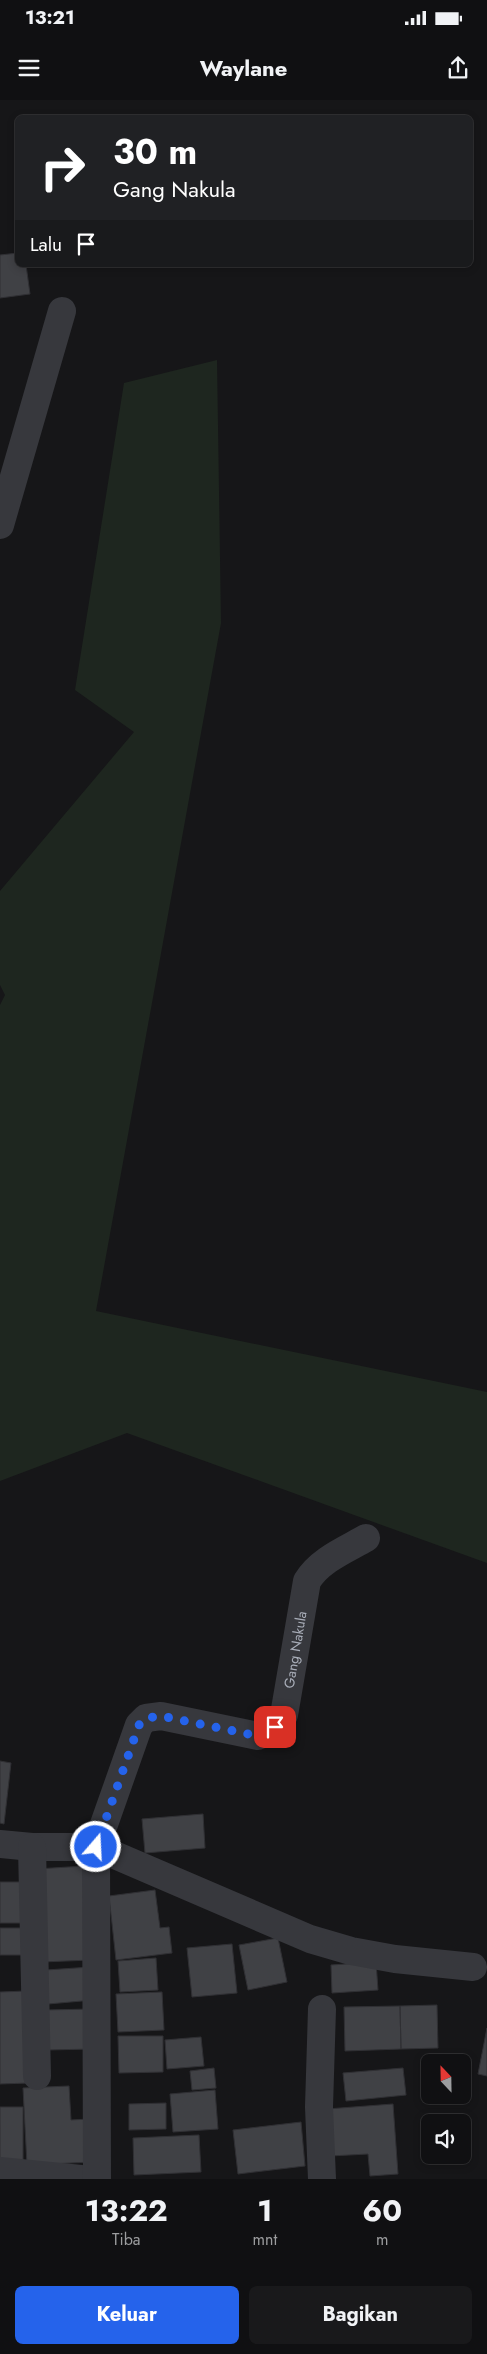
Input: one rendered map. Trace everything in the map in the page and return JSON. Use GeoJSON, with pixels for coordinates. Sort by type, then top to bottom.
{"type":"FeatureCollection","features":[{"type":"Feature","properties":{"kind":"street"},"geometry":{"type":"LineString","coordinates":[[0,525],[62,311]]}},
{"type":"Feature","properties":{"kind":"street","name":"Gang Nakula"},"geometry":{"type":"LineString","coordinates":[[96,2179],[96,1847],[139,1725],[146,1718],[161,1716],[258,1736],[266,1734],[275,1727],[284,1715],[306,1580],[322,1563],[366,1538]]}},
{"type":"Feature","properties":{"kind":"street"},"geometry":{"type":"LineString","coordinates":[[0,1844],[32,1847],[96,1847],[310,1939],[351,1951],[395,1959],[473,1967]]}},
{"type":"Feature","properties":{"kind":"street"},"geometry":{"type":"LineString","coordinates":[[32,1847],[37,2076]]}},
{"type":"Feature","properties":{"kind":"street"},"geometry":{"type":"LineString","coordinates":[[322,2009],[319,2107],[322,2179]]}},
{"type":"Feature","properties":{"kind":"street"},"geometry":{"type":"LineString","coordinates":[[0,2172],[82,2179]]}},
{"type":"Feature","properties":{"kind":"shaded area"},"geometry":{"type":"Polygon","coordinates":[[[217,360],[221,623],[96,1311],[487,1392],[487,1563],[127,1433],[0,1481],[0,1005],[5,995],[0,985],[0,891],[134,732],[75,690],[124,383],[217,360]]]}},
{"type":"Feature","properties":{"kind":"building"},"geometry":{"type":"Polygon","coordinates":[[[15,253],[15,267],[26,267],[30,294],[0,298],[0,255],[15,253]]]}},
{"type":"Feature","properties":{"kind":"building"},"geometry":{"type":"Polygon","coordinates":[[[0,1761],[11,1763],[4,1824],[0,1823],[0,1761]]]}},
{"type":"Feature","properties":{"kind":"building"},"geometry":{"type":"Polygon","coordinates":[[[203,1814],[205,1848],[145,1853],[142,1819],[203,1814]]]}},
{"type":"Feature","properties":{"kind":"building"},"geometry":{"type":"Polygon","coordinates":[[[85,1866],[91,1960],[41,1962],[36,1869],[85,1866]]]}},
{"type":"Feature","properties":{"kind":"building"},"geometry":{"type":"Polygon","coordinates":[[[0,1882],[25,1882],[25,1923],[0,1923],[0,1882]]]}},
{"type":"Feature","properties":{"kind":"building"},"geometry":{"type":"Polygon","coordinates":[[[155,1890],[160,1928],[169,1927],[172,1953],[116,1960],[109,1896],[155,1890]]]}},
{"type":"Feature","properties":{"kind":"building"},"geometry":{"type":"Polygon","coordinates":[[[0,1928],[24,1928],[24,1955],[0,1955],[0,1928]]]}},
{"type":"Feature","properties":{"kind":"building"},"geometry":{"type":"Polygon","coordinates":[[[278,1938],[287,1982],[248,1990],[239,1945],[278,1938]]]}},
{"type":"Feature","properties":{"kind":"building"},"geometry":{"type":"Polygon","coordinates":[[[232,1944],[237,1993],[192,1997],[187,1948],[232,1944]]]}},
{"type":"Feature","properties":{"kind":"building"},"geometry":{"type":"Polygon","coordinates":[[[156,1958],[158,1990],[120,1992],[118,1961],[156,1958]]]}},
{"type":"Feature","properties":{"kind":"building"},"geometry":{"type":"Polygon","coordinates":[[[376,1962],[378,1990],[332,1993],[331,1965],[376,1962]]]}},
{"type":"Feature","properties":{"kind":"building"},"geometry":{"type":"Polygon","coordinates":[[[91,1967],[93,2000],[48,2004],[46,1970],[91,1967]]]}},
{"type":"Feature","properties":{"kind":"building"},"geometry":{"type":"Polygon","coordinates":[[[26,1991],[29,2083],[0,2084],[0,1992],[26,1991]]]}},
{"type":"Feature","properties":{"kind":"building"},"geometry":{"type":"Polygon","coordinates":[[[162,1992],[164,2030],[118,2032],[116,1994],[162,1992]]]}},
{"type":"Feature","properties":{"kind":"building"},"geometry":{"type":"Polygon","coordinates":[[[437,2005],[438,2048],[401,2049],[400,2006],[437,2005]]]}},
{"type":"Feature","properties":{"kind":"building"},"geometry":{"type":"Polygon","coordinates":[[[400,2006],[401,2049],[345,2051],[344,2007],[400,2006]]]}},
{"type":"Feature","properties":{"kind":"building"},"geometry":{"type":"Polygon","coordinates":[[[91,2009],[92,2049],[47,2050],[46,2010],[91,2009]]]}},
{"type":"Feature","properties":{"kind":"building"},"geometry":{"type":"Polygon","coordinates":[[[487,2028],[487,2076],[478,2074],[487,2028]]]}},
{"type":"Feature","properties":{"kind":"building"},"geometry":{"type":"Polygon","coordinates":[[[118,2036],[163,2036],[163,2072],[119,2073],[118,2036]]]}},
{"type":"Feature","properties":{"kind":"building"},"geometry":{"type":"Polygon","coordinates":[[[201,2037],[204,2066],[167,2069],[165,2040],[201,2037]]]}},
{"type":"Feature","properties":{"kind":"building"},"geometry":{"type":"Polygon","coordinates":[[[214,2068],[216,2088],[192,2090],[190,2071],[214,2068]]]}},
{"type":"Feature","properties":{"kind":"building"},"geometry":{"type":"Polygon","coordinates":[[[403,2068],[406,2095],[346,2101],[343,2073],[403,2068]]]}},
{"type":"Feature","properties":{"kind":"building"},"geometry":{"type":"Polygon","coordinates":[[[69,2086],[71,2120],[90,2119],[92,2162],[27,2165],[23,2088],[69,2086]]]}},
{"type":"Feature","properties":{"kind":"building"},"geometry":{"type":"Polygon","coordinates":[[[215,2090],[218,2129],[173,2132],[170,2094],[215,2090]]]}},
{"type":"Feature","properties":{"kind":"building"},"geometry":{"type":"Polygon","coordinates":[[[166,2103],[166,2129],[129,2130],[129,2104],[166,2103]]]}},
{"type":"Feature","properties":{"kind":"building"},"geometry":{"type":"Polygon","coordinates":[[[393,2104],[398,2174],[370,2176],[368,2154],[330,2156],[327,2109],[393,2104]]]}},
{"type":"Feature","properties":{"kind":"building"},"geometry":{"type":"Polygon","coordinates":[[[0,2107],[23,2107],[23,2162],[0,2163],[0,2107]]]}},
{"type":"Feature","properties":{"kind":"building"},"geometry":{"type":"Polygon","coordinates":[[[301,2122],[305,2166],[238,2174],[233,2130],[301,2122]]]}},
{"type":"Feature","properties":{"kind":"building"},"geometry":{"type":"Polygon","coordinates":[[[199,2135],[201,2172],[134,2175],[133,2138],[199,2135]]]}},
{"type":"Feature","properties":{"kind":"route"},"geometry":{"type":"LineString","coordinates":[[96,1847],[139,1725],[146,1718],[161,1716],[258,1736],[266,1734],[275,1727]]}}]}
